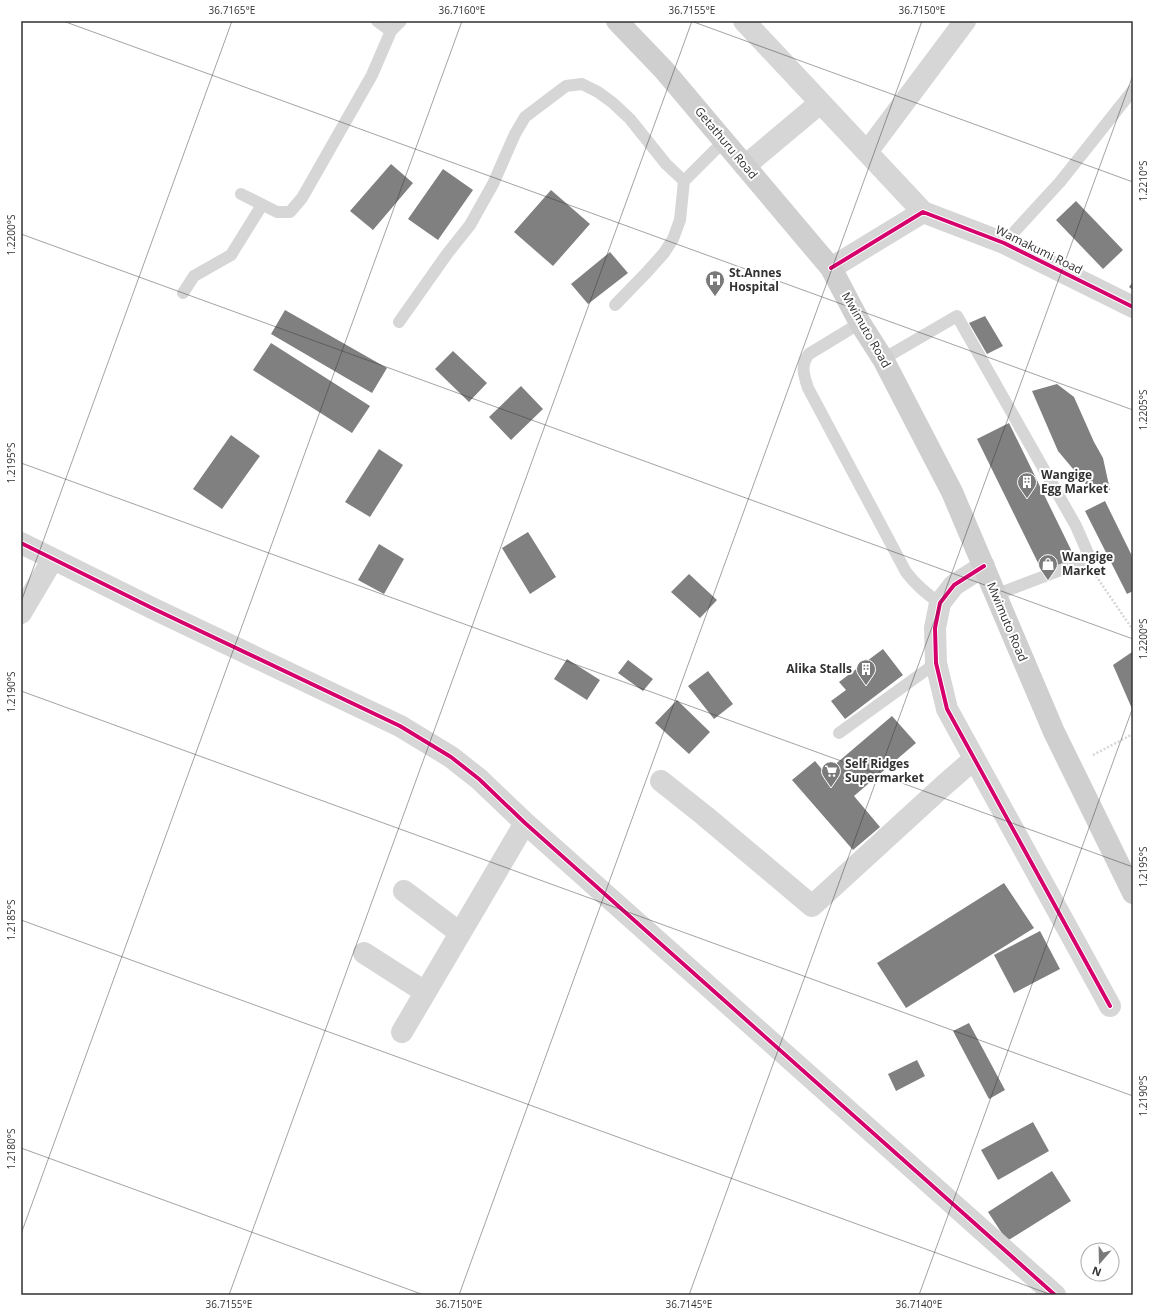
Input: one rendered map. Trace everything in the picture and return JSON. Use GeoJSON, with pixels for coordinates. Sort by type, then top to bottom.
{"type":"FeatureCollection","features":[{"type":"Feature","properties":{"kind":"main road","name":"Getathuru Road"},"geometry":{"type":"LineString","coordinates":[[617,21],[664,70],[831,268]]}},
{"type":"Feature","properties":{"kind":"main road","name":"Mwimuto Road"},"geometry":{"type":"LineString","coordinates":[[831,268],[860,323],[883,359],[952,492],[1054,732],[1133,893]]}},
{"type":"Feature","properties":{"kind":"street"},"geometry":{"type":"LineString","coordinates":[[744,21],[923,212],[831,268]]}},
{"type":"Feature","properties":{"kind":"street"},"geometry":{"type":"LineString","coordinates":[[866,152],[965,21]]}},
{"type":"Feature","properties":{"kind":"street"},"geometry":{"type":"LineString","coordinates":[[745,166],[820,103]]}},
{"type":"Feature","properties":{"kind":"street","name":"Wamakumi Road"},"geometry":{"type":"LineString","coordinates":[[923,212],[1004,243],[1133,307]]}},
{"type":"Feature","properties":{"kind":"street"},"geometry":{"type":"LineString","coordinates":[[21,543],[303,681],[400,726],[451,757],[479,779],[525,823],[1055,1295]]}},
{"type":"Feature","properties":{"kind":"street"},"geometry":{"type":"LineString","coordinates":[[21,613],[53,559]]}},
{"type":"Feature","properties":{"kind":"street"},"geometry":{"type":"LineString","coordinates":[[984,566],[954,585],[940,603],[935,628],[936,663],[947,709],[1110,1006]]}},
{"type":"Feature","properties":{"kind":"street"},"geometry":{"type":"LineString","coordinates":[[661,781],[812,906],[974,759]]}},
{"type":"Feature","properties":{"kind":"street"},"geometry":{"type":"LineString","coordinates":[[402,1032],[525,823]]}},
{"type":"Feature","properties":{"kind":"street"},"geometry":{"type":"LineString","coordinates":[[404,891],[460,933]]}},
{"type":"Feature","properties":{"kind":"street"},"geometry":{"type":"LineString","coordinates":[[364,953],[425,992]]}},
{"type":"Feature","properties":{"kind":"lane"},"geometry":{"type":"LineString","coordinates":[[377,21],[391,31]]}},
{"type":"Feature","properties":{"kind":"lane"},"geometry":{"type":"LineString","coordinates":[[241,194],[277,212],[290,212],[302,198],[372,74],[391,31],[401,21]]}},
{"type":"Feature","properties":{"kind":"lane"},"geometry":{"type":"LineString","coordinates":[[399,322],[447,254],[470,225],[493,184],[515,134],[525,117],[566,86],[582,84],[598,92],[613,103],[630,119],[666,164],[684,181]]}},
{"type":"Feature","properties":{"kind":"lane"},"geometry":{"type":"LineString","coordinates":[[1004,243],[1060,182],[1133,90]]}},
{"type":"Feature","properties":{"kind":"lane"},"geometry":{"type":"LineString","coordinates":[[615,305],[664,253],[673,239],[680,220],[684,181],[724,141]]}},
{"type":"Feature","properties":{"kind":"lane"},"geometry":{"type":"LineString","coordinates":[[183,293],[194,276],[231,255],[262,205]]}},
{"type":"Feature","properties":{"kind":"lane"},"geometry":{"type":"LineString","coordinates":[[883,359],[957,316],[1076,526],[1090,558],[1074,566],[996,595]]}},
{"type":"Feature","properties":{"kind":"lane"},"geometry":{"type":"LineString","coordinates":[[860,323],[809,354],[804,359],[803,364],[805,379],[808,388],[906,572],[922,591],[940,603]]}},
{"type":"Feature","properties":{"kind":"lane"},"geometry":{"type":"LineString","coordinates":[[839,733],[936,663]]}},
{"type":"Feature","properties":{"kind":"path"},"geometry":{"type":"LineString","coordinates":[[1085,560],[1133,630]]}},
{"type":"Feature","properties":{"kind":"path"},"geometry":{"type":"LineString","coordinates":[[1071,767],[1133,734]]}},
{"type":"Feature","properties":{"kind":"building"},"geometry":{"type":"Polygon","coordinates":[[[391,164],[413,183],[373,230],[350,211],[391,164]]]}},
{"type":"Feature","properties":{"kind":"building"},"geometry":{"type":"Polygon","coordinates":[[[443,169],[473,190],[438,240],[408,219],[443,169]]]}},
{"type":"Feature","properties":{"kind":"building"},"geometry":{"type":"Polygon","coordinates":[[[551,190],[590,224],[553,266],[514,232],[551,190]]]}},
{"type":"Feature","properties":{"kind":"building"},"geometry":{"type":"Polygon","coordinates":[[[1076,201],[1123,250],[1103,269],[1056,220],[1076,201]]]}},
{"type":"Feature","properties":{"kind":"building"},"geometry":{"type":"Polygon","coordinates":[[[610,252],[628,273],[588,304],[571,284],[610,252]]]}},
{"type":"Feature","properties":{"kind":"building"},"geometry":{"type":"Polygon","coordinates":[[[1133,282],[1133,290],[1129,287],[1133,282]]]}},
{"type":"Feature","properties":{"kind":"building"},"geometry":{"type":"Polygon","coordinates":[[[285,310],[387,368],[372,393],[271,334],[285,310]]]}},
{"type":"Feature","properties":{"kind":"building"},"geometry":{"type":"Polygon","coordinates":[[[985,316],[1003,346],[987,354],[969,323],[985,316]]]}},
{"type":"Feature","properties":{"kind":"building"},"geometry":{"type":"Polygon","coordinates":[[[271,343],[370,406],[352,433],[253,370],[271,343]]]}},
{"type":"Feature","properties":{"kind":"building"},"geometry":{"type":"Polygon","coordinates":[[[453,351],[487,383],[469,402],[435,369],[453,351]]]}},
{"type":"Feature","properties":{"kind":"building"},"geometry":{"type":"Polygon","coordinates":[[[1057,384],[1074,397],[1094,442],[1103,458],[1110,490],[1094,494],[1058,451],[1032,391],[1057,384]]]}},
{"type":"Feature","properties":{"kind":"building"},"geometry":{"type":"Polygon","coordinates":[[[521,386],[543,409],[511,440],[489,417],[521,386]]]}},
{"type":"Feature","properties":{"kind":"building","name":"Wangige Egg Market"},"geometry":{"type":"Polygon","coordinates":[[[1009,423],[1076,560],[1044,575],[977,439],[1009,423]]]}},
{"type":"Feature","properties":{"kind":"building"},"geometry":{"type":"Polygon","coordinates":[[[231,435],[260,456],[222,509],[193,489],[231,435]]]}},
{"type":"Feature","properties":{"kind":"building"},"geometry":{"type":"Polygon","coordinates":[[[379,449],[403,465],[370,517],[345,502],[379,449]]]}},
{"type":"Feature","properties":{"kind":"building"},"geometry":{"type":"Polygon","coordinates":[[[1105,501],[1133,558],[1133,591],[1127,594],[1085,511],[1105,501]]]}},
{"type":"Feature","properties":{"kind":"building"},"geometry":{"type":"Polygon","coordinates":[[[528,532],[556,577],[530,594],[502,548],[528,532]]]}},
{"type":"Feature","properties":{"kind":"building"},"geometry":{"type":"Polygon","coordinates":[[[379,544],[404,559],[384,594],[358,580],[379,544]]]}},
{"type":"Feature","properties":{"kind":"building"},"geometry":{"type":"Polygon","coordinates":[[[689,574],[717,600],[700,618],[671,592],[689,574]]]}},
{"type":"Feature","properties":{"kind":"building","name":"Alika Stalls"},"geometry":{"type":"Polygon","coordinates":[[[883,649],[903,675],[845,719],[831,701],[846,690],[839,682],[883,649]]]}},
{"type":"Feature","properties":{"kind":"building"},"geometry":{"type":"Polygon","coordinates":[[[1132,652],[1133,653],[1133,711],[1113,665],[1132,652]]]}},
{"type":"Feature","properties":{"kind":"building"},"geometry":{"type":"Polygon","coordinates":[[[567,659],[600,680],[587,700],[554,679],[567,659]]]}},
{"type":"Feature","properties":{"kind":"building"},"geometry":{"type":"Polygon","coordinates":[[[628,660],[653,679],[643,691],[618,673],[628,660]]]}},
{"type":"Feature","properties":{"kind":"building"},"geometry":{"type":"Polygon","coordinates":[[[708,671],[733,704],[714,719],[688,686],[708,671]]]}},
{"type":"Feature","properties":{"kind":"building"},"geometry":{"type":"Polygon","coordinates":[[[677,700],[710,732],[689,754],[655,723],[677,700]]]}},
{"type":"Feature","properties":{"kind":"building","name":"Self Ridges Supermarket"},"geometry":{"type":"Polygon","coordinates":[[[892,716],[916,743],[854,796],[880,827],[853,850],[792,780],[815,761],[825,773],[892,716]]]}},
{"type":"Feature","properties":{"kind":"building"},"geometry":{"type":"Polygon","coordinates":[[[1004,883],[1034,928],[906,1008],[877,963],[1004,883]]]}},
{"type":"Feature","properties":{"kind":"building"},"geometry":{"type":"Polygon","coordinates":[[[1040,931],[1060,969],[1014,993],[994,955],[1040,931]]]}},
{"type":"Feature","properties":{"kind":"building"},"geometry":{"type":"Polygon","coordinates":[[[969,1023],[1005,1090],[989,1099],[953,1031],[969,1023]]]}},
{"type":"Feature","properties":{"kind":"building"},"geometry":{"type":"Polygon","coordinates":[[[917,1060],[925,1076],[896,1091],[888,1074],[917,1060]]]}},
{"type":"Feature","properties":{"kind":"building"},"geometry":{"type":"Polygon","coordinates":[[[1033,1122],[1049,1151],[998,1180],[981,1150],[1033,1122]]]}},
{"type":"Feature","properties":{"kind":"building"},"geometry":{"type":"Polygon","coordinates":[[[1052,1171],[1071,1201],[1007,1241],[988,1212],[1052,1171]]]}},
{"type":"Feature","properties":{"kind":"cycle path"},"geometry":{"type":"LineString","coordinates":[[831,268],[923,212],[1004,243],[1133,307]]}},
{"type":"Feature","properties":{"kind":"cycle path"},"geometry":{"type":"LineString","coordinates":[[21,543],[154,609],[400,726],[451,757],[479,779],[525,823],[1055,1295]]}},
{"type":"Feature","properties":{"kind":"cycle path"},"geometry":{"type":"LineString","coordinates":[[984,566],[954,585],[940,603],[935,628],[936,663],[947,709],[1110,1006]]}},
{"type":"Feature","properties":{"kind":"place","name":"St.Annes Hospital"},"geometry":{"type":"Point","coordinates":[715,297]}},
{"type":"Feature","properties":{"kind":"place","name":"Wangige Egg Market"},"geometry":{"type":"Point","coordinates":[1027,499]}},
{"type":"Feature","properties":{"kind":"place","name":"Wangige Market"},"geometry":{"type":"Point","coordinates":[1048,581]}},
{"type":"Feature","properties":{"kind":"place","name":"Alika Stalls"},"geometry":{"type":"Point","coordinates":[866,686]}},
{"type":"Feature","properties":{"kind":"place","name":"Self Ridges Supermarket"},"geometry":{"type":"Point","coordinates":[831,788]}}]}
